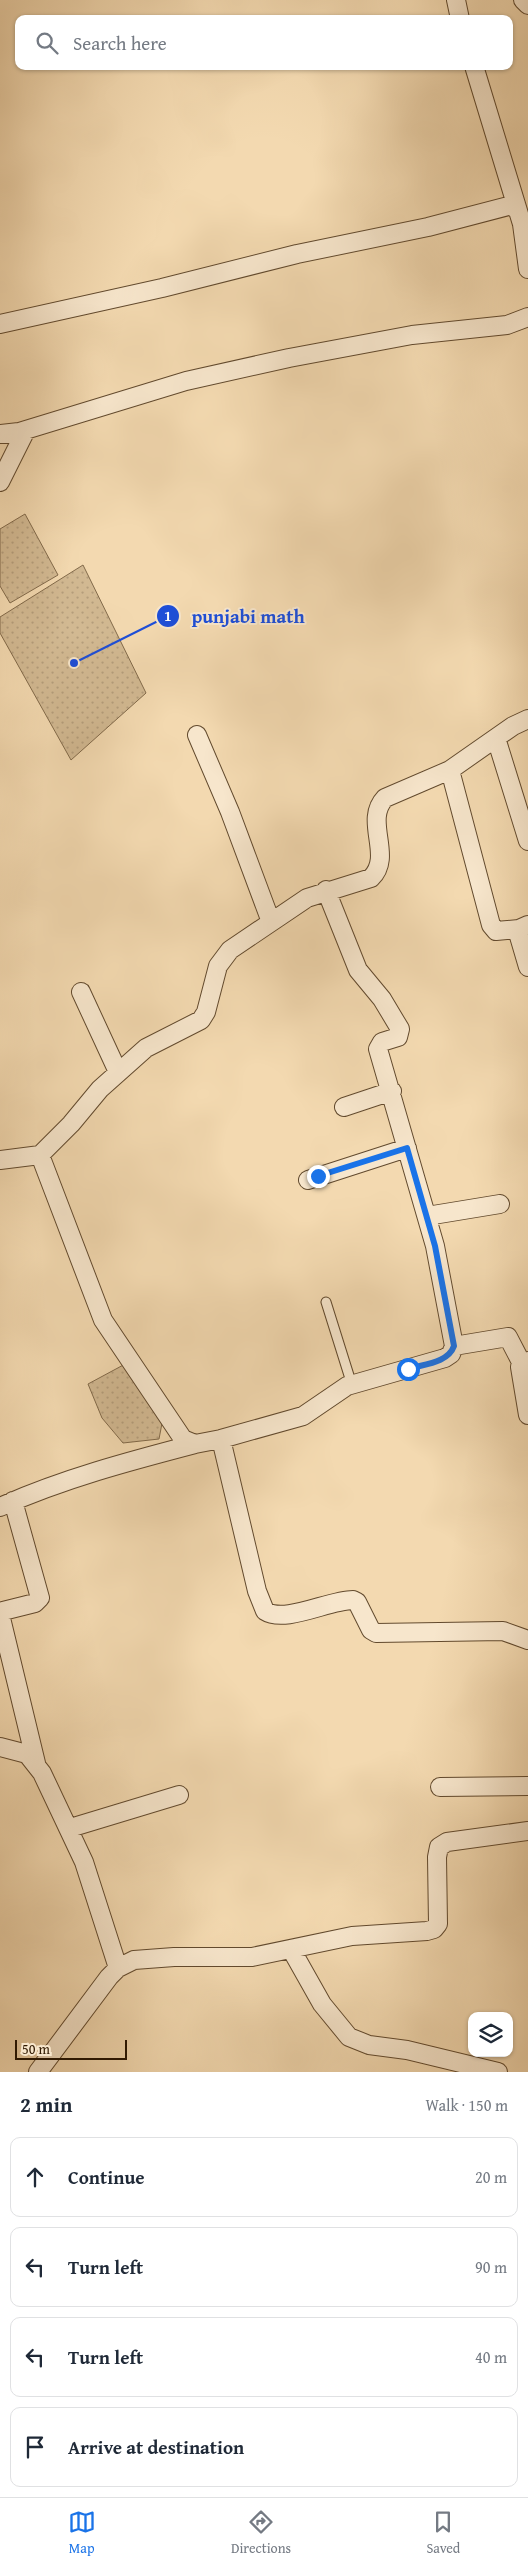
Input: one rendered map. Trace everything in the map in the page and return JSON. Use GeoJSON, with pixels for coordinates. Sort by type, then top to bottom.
{"type":"FeatureCollection","features":[{"type":"Feature","properties":{"kind":"street"},"geometry":{"type":"LineString","coordinates":[[456,0],[459,15]]}},
{"type":"Feature","properties":{"kind":"street"},"geometry":{"type":"LineString","coordinates":[[523,0],[528,6]]}},
{"type":"Feature","properties":{"kind":"street"},"geometry":{"type":"LineString","coordinates":[[475,70],[522,224],[528,269]]}},
{"type":"Feature","properties":{"kind":"street"},"geometry":{"type":"LineString","coordinates":[[0,324],[162,288],[297,254],[428,227],[516,204]]}},
{"type":"Feature","properties":{"kind":"street"},"geometry":{"type":"LineString","coordinates":[[0,434],[26,430],[186,382],[288,358],[412,334],[507,325],[528,317]]}},
{"type":"Feature","properties":{"kind":"street"},"geometry":{"type":"LineString","coordinates":[[0,482],[26,430]]}},
{"type":"Feature","properties":{"kind":"street"},"geometry":{"type":"LineString","coordinates":[[0,1160],[40,1155],[72,1124],[118,1072],[146,1048],[201,1020],[206,1012],[218,966],[223,957],[307,898],[326,890],[371,878],[378,871],[381,861],[376,815],[378,806],[385,798],[450,770],[496,738],[528,720]]}},
{"type":"Feature","properties":{"kind":"street"},"geometry":{"type":"LineString","coordinates":[[197,735],[230,812],[271,922]]}},
{"type":"Feature","properties":{"kind":"street"},"geometry":{"type":"LineString","coordinates":[[496,738],[528,842]]}},
{"type":"Feature","properties":{"kind":"street"},"geometry":{"type":"LineString","coordinates":[[450,770],[491,925],[496,932],[524,927],[528,967]]}},
{"type":"Feature","properties":{"kind":"street"},"geometry":{"type":"LineString","coordinates":[[118,1968],[84,1862],[70,1828],[36,1763],[0,1618],[3,1611],[35,1604],[40,1598],[6,1504],[134,1460],[221,1439],[303,1416],[352,1385],[445,1358],[452,1354],[454,1346],[435,1246],[378,1045],[398,1037],[400,1029],[386,1005],[358,970],[326,890]]}},
{"type":"Feature","properties":{"kind":"street"},"geometry":{"type":"LineString","coordinates":[[81,992],[118,1072]]}},
{"type":"Feature","properties":{"kind":"street"},"geometry":{"type":"LineString","coordinates":[[344,1107],[392,1091]]}},
{"type":"Feature","properties":{"kind":"street"},"geometry":{"type":"LineString","coordinates":[[308,1180],[407,1148]]}},
{"type":"Feature","properties":{"kind":"street"},"geometry":{"type":"LineString","coordinates":[[40,1155],[103,1320],[183,1439],[195,1444]]}},
{"type":"Feature","properties":{"kind":"street"},"geometry":{"type":"LineString","coordinates":[[427,1216],[500,1204]]}},
{"type":"Feature","properties":{"kind":"street"},"geometry":{"type":"LineString","coordinates":[[454,1346],[508,1337],[525,1362],[520,1373],[528,1416]]}},
{"type":"Feature","properties":{"kind":"street"},"geometry":{"type":"LineString","coordinates":[[221,1439],[257,1591],[265,1611],[276,1615],[289,1614],[353,1600],[357,1602],[371,1630],[376,1633],[503,1631],[528,1640]]}},
{"type":"Feature","properties":{"kind":"street"},"geometry":{"type":"LineString","coordinates":[[0,1747],[28,1754],[36,1763]]}},
{"type":"Feature","properties":{"kind":"street"},"geometry":{"type":"LineString","coordinates":[[440,1787],[528,1786]]}},
{"type":"Feature","properties":{"kind":"street"},"geometry":{"type":"LineString","coordinates":[[70,1828],[179,1794]]}},
{"type":"Feature","properties":{"kind":"street"},"geometry":{"type":"LineString","coordinates":[[38,2072],[109,1977],[118,1968],[134,1960],[174,1957],[252,1957],[352,1936],[434,1929],[438,1924],[439,1918],[437,1857],[439,1847],[447,1842],[528,1831]]}},
{"type":"Feature","properties":{"kind":"street"},"geometry":{"type":"LineString","coordinates":[[291,1949],[322,2004],[349,2037],[428,2064],[498,2072]]}},
{"type":"Feature","properties":{"kind":"lane"},"geometry":{"type":"LineString","coordinates":[[326,1302],[352,1385]]}},
{"type":"Feature","properties":{"kind":"shaded area"},"geometry":{"type":"Polygon","coordinates":[[[25,514],[58,575],[10,603],[0,586],[0,529],[25,514]]]}},
{"type":"Feature","properties":{"kind":"shaded area"},"geometry":{"type":"Polygon","coordinates":[[[83,565],[146,693],[71,760],[0,633],[0,617],[83,565]]]}},
{"type":"Feature","properties":{"kind":"shaded area"},"geometry":{"type":"Polygon","coordinates":[[[127,1363],[163,1418],[159,1439],[123,1443],[102,1418],[88,1384],[127,1363]]]}},
{"type":"Feature","properties":{"kind":"place","name":"punjabi math"},"geometry":{"type":"Point","coordinates":[74,663]}},
{"type":"Feature","properties":{"kind":"route"},"geometry":{"type":"LineString","coordinates":[[318,1176],[407,1148],[435,1246],[454,1346],[452,1354],[445,1358],[408,1369]]}}]}
